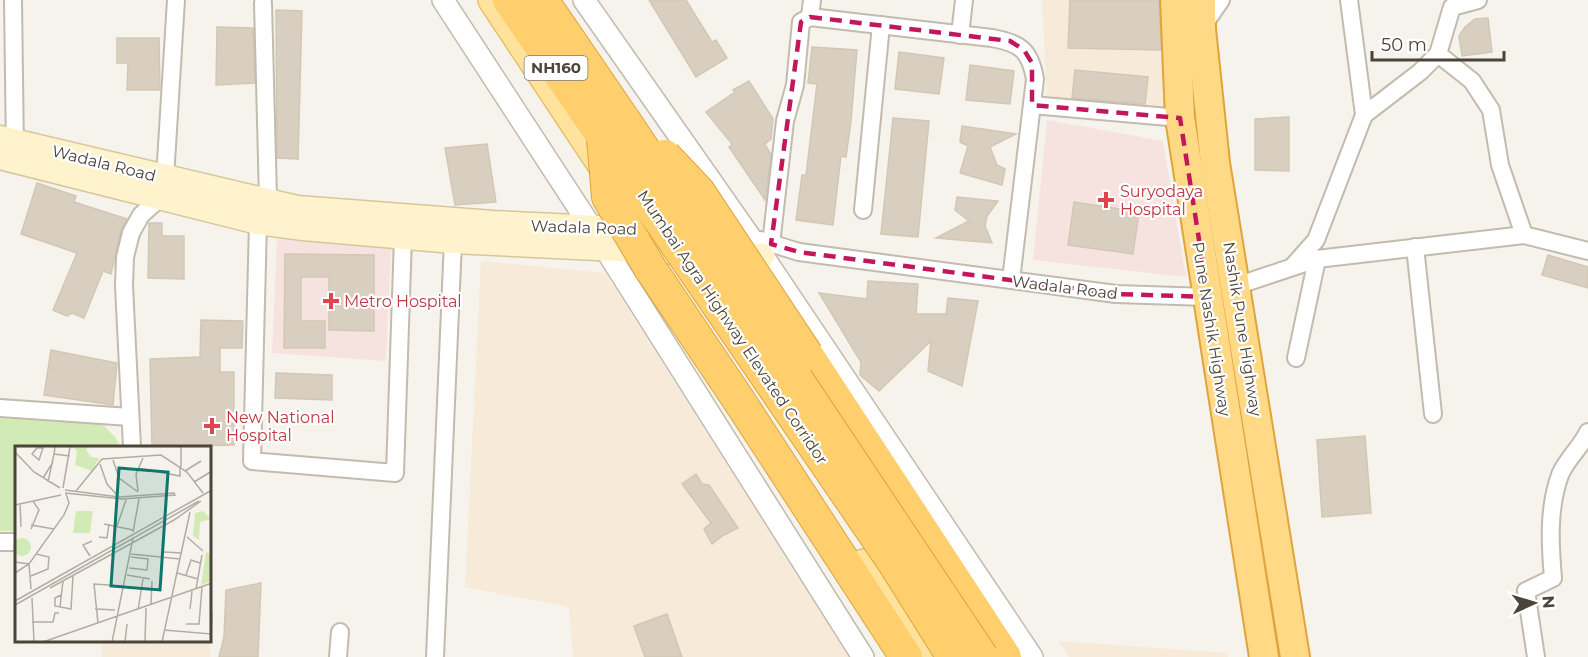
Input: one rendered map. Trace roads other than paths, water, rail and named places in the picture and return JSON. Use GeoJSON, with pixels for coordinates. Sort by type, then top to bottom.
{"type":"FeatureCollection","features":[{"type":"Feature","properties":{"kind":"highway","name":"Mumbai Agra Highway Elevated Corridor"},"geometry":{"type":"LineString","coordinates":[[509,0],[613,128],[982,657]]}},
{"type":"Feature","properties":{"kind":"highway","name":"Mumbai Agra Highway Elevated Corridor"},"geometry":{"type":"LineString","coordinates":[[543,0],[613,128],[953,657]]}},
{"type":"Feature","properties":{"kind":"highway","name":"Pune Nashik Highway"},"geometry":{"type":"LineString","coordinates":[[1175,0],[1180,118],[1264,657]]}},
{"type":"Feature","properties":{"kind":"highway","name":"Nashik Pune Highway"},"geometry":{"type":"LineString","coordinates":[[1201,0],[1201,29],[1215,163],[1295,657]]}},
{"type":"Feature","properties":{"kind":"highway"},"geometry":{"type":"LineString","coordinates":[[906,657],[650,268],[608,197],[613,128],[674,164],[699,192],[1005,657]]}},
{"type":"Feature","properties":{"kind":"main road"},"geometry":{"type":"LineString","coordinates":[[492,0],[925,657]]}},
{"type":"Feature","properties":{"kind":"main road"},"geometry":{"type":"LineString","coordinates":[[560,0],[993,657]]}},
{"type":"Feature","properties":{"kind":"main road","name":"Wadala Road"},"geometry":{"type":"LineString","coordinates":[[8,149],[162,188],[258,222],[453,241],[659,253],[721,243]]}},
{"type":"Feature","properties":{"kind":"main road","name":"Wadala Road"},"geometry":{"type":"LineString","coordinates":[[162,188],[268,199],[297,208],[493,224],[644,230],[721,243],[761,246]]}},
{"type":"Feature","properties":{"kind":"street"},"geometry":{"type":"LineString","coordinates":[[8,149],[13,0]]}},
{"type":"Feature","properties":{"kind":"street"},"geometry":{"type":"LineString","coordinates":[[132,446],[124,286],[125,257],[131,233],[141,214],[162,188],[176,0]]}},
{"type":"Feature","properties":{"kind":"street"},"geometry":{"type":"LineString","coordinates":[[443,0],[592,228],[863,657]]}},
{"type":"Feature","properties":{"kind":"street"},"geometry":{"type":"LineString","coordinates":[[584,0],[761,246],[1032,657]]}},
{"type":"Feature","properties":{"kind":"street"},"geometry":{"type":"LineString","coordinates":[[960,35],[964,0]]}},
{"type":"Feature","properties":{"kind":"street"},"geometry":{"type":"LineString","coordinates":[[1201,29],[1221,0]]}},
{"type":"Feature","properties":{"kind":"street"},"geometry":{"type":"LineString","coordinates":[[1291,269],[1316,240],[1364,115],[1349,0]]}},
{"type":"Feature","properties":{"kind":"street"},"geometry":{"type":"LineString","coordinates":[[1364,115],[1420,72],[1438,54],[1447,4],[1478,0]]}},
{"type":"Feature","properties":{"kind":"street"},"geometry":{"type":"LineString","coordinates":[[263,3],[268,199]]}},
{"type":"Feature","properties":{"kind":"street"},"geometry":{"type":"LineString","coordinates":[[761,246],[785,121],[795,85],[798,35],[801,22],[811,8],[881,25],[1010,41],[1024,50],[1032,63],[1035,79],[1011,280]]}},
{"type":"Feature","properties":{"kind":"street"},"geometry":{"type":"LineString","coordinates":[[863,210],[881,25]]}},
{"type":"Feature","properties":{"kind":"street"},"geometry":{"type":"LineString","coordinates":[[1438,54],[1472,81],[1491,110],[1500,165],[1524,235]]}},
{"type":"Feature","properties":{"kind":"street"},"geometry":{"type":"LineString","coordinates":[[1032,105],[1180,118]]}},
{"type":"Feature","properties":{"kind":"street"},"geometry":{"type":"LineString","coordinates":[[258,222],[252,461],[395,473],[403,237]]}},
{"type":"Feature","properties":{"kind":"street"},"geometry":{"type":"LineString","coordinates":[[1236,286],[1317,259],[1524,235],[1588,251]]}},
{"type":"Feature","properties":{"kind":"street"},"geometry":{"type":"LineString","coordinates":[[435,657],[453,241]]}},
{"type":"Feature","properties":{"kind":"street","name":"Wadala Road"},"geometry":{"type":"LineString","coordinates":[[761,246],[1116,294],[1208,297]]}},
{"type":"Feature","properties":{"kind":"street"},"geometry":{"type":"LineString","coordinates":[[1415,247],[1433,414]]}},
{"type":"Feature","properties":{"kind":"street"},"geometry":{"type":"LineString","coordinates":[[1296,358],[1317,259]]}},
{"type":"Feature","properties":{"kind":"street"},"geometry":{"type":"LineString","coordinates":[[0,408],[130,417]]}},
{"type":"Feature","properties":{"kind":"street"},"geometry":{"type":"LineString","coordinates":[[1536,657],[1526,591],[1553,578],[1551,552],[1554,501],[1560,474],[1588,432]]}},
{"type":"Feature","properties":{"kind":"street"},"geometry":{"type":"LineString","coordinates":[[338,657],[340,632]]}},
{"type":"Feature","properties":{"kind":"place","name":"Suryodaya Hospital"},"geometry":{"type":"Point","coordinates":[1106,200]}},
{"type":"Feature","properties":{"kind":"place","name":"Metro Hospital"},"geometry":{"type":"Point","coordinates":[331,301]}},
{"type":"Feature","properties":{"kind":"place","name":"New National Hospital"},"geometry":{"type":"Point","coordinates":[212,426]}}]}
